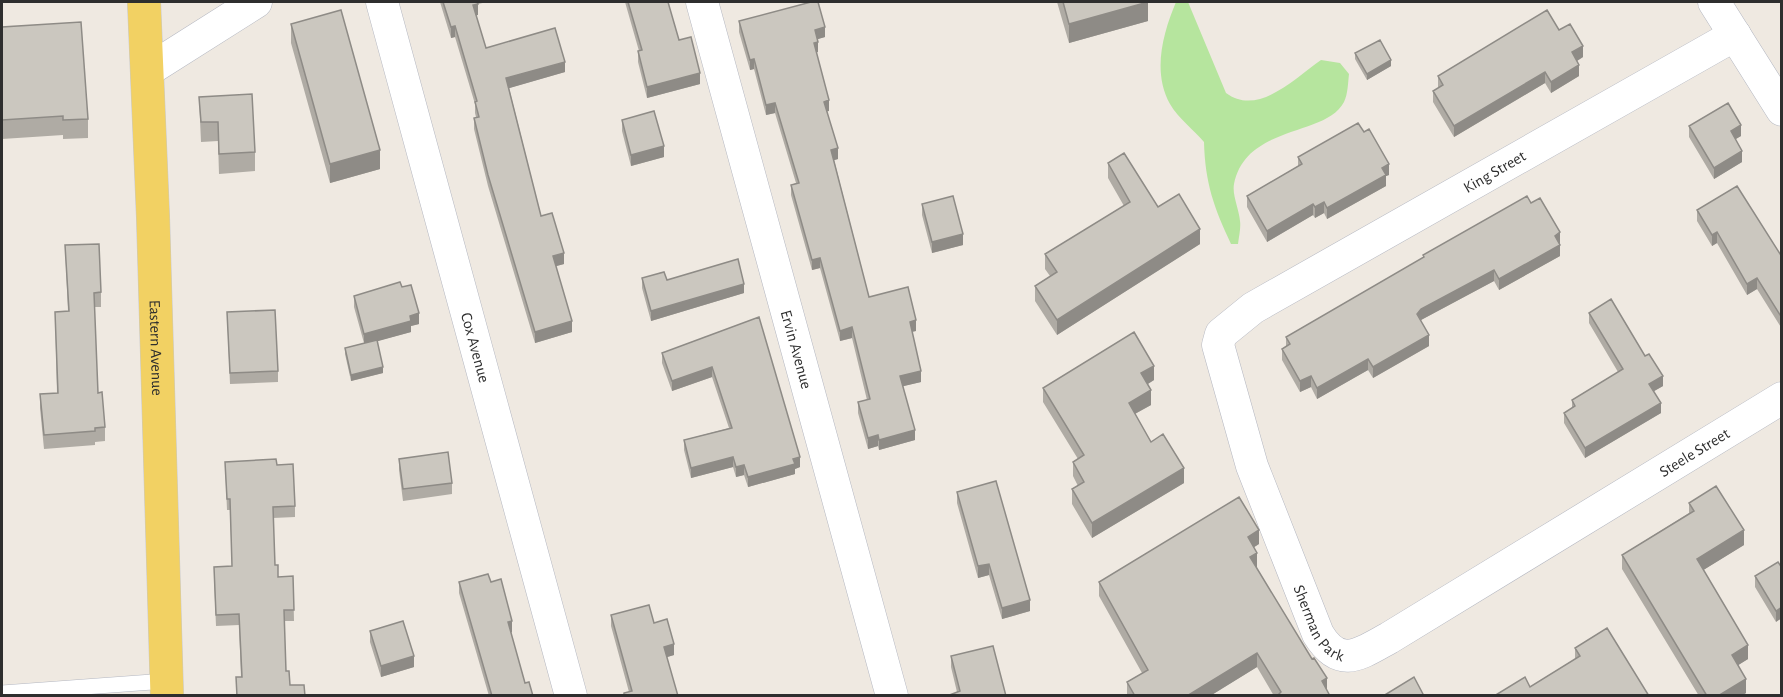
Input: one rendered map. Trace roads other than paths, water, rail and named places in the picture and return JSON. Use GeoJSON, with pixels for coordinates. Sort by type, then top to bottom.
{"type":"FeatureCollection","features":[{"type":"Feature","properties":{"kind":"main road","name":"Eastern Avenue"},"geometry":{"type":"LineString","coordinates":[[144,2],[166,688]]}},
{"type":"Feature","properties":{"kind":"street"},"geometry":{"type":"LineString","coordinates":[[147,71],[256,2]]}},
{"type":"Feature","properties":{"kind":"street","name":"Cox Avenue"},"geometry":{"type":"LineString","coordinates":[[382,2],[571,696]]}},
{"type":"Feature","properties":{"kind":"street","name":"Ervin Avenue"},"geometry":{"type":"LineString","coordinates":[[702,2],[892,696]]}},
{"type":"Feature","properties":{"kind":"street"},"geometry":{"type":"LineString","coordinates":[[1714,2],[1782,110]]}},
{"type":"Feature","properties":{"kind":"street","name":"King Street"},"geometry":{"type":"LineString","coordinates":[[1253,308],[1735,35]]}},
{"type":"Feature","properties":{"kind":"street","name":"Sherman Park"},"geometry":{"type":"LineString","coordinates":[[1253,308],[1221,334],[1218,345],[1252,466],[1279,538],[1318,634],[1326,648],[1339,656],[1364,652],[1389,638],[1608,505]]}},
{"type":"Feature","properties":{"kind":"street","name":"Steele Street"},"geometry":{"type":"LineString","coordinates":[[1608,505],[1782,398]]}},
{"type":"Feature","properties":{"kind":"lane"},"geometry":{"type":"LineString","coordinates":[[2,693],[166,688]]}}]}
